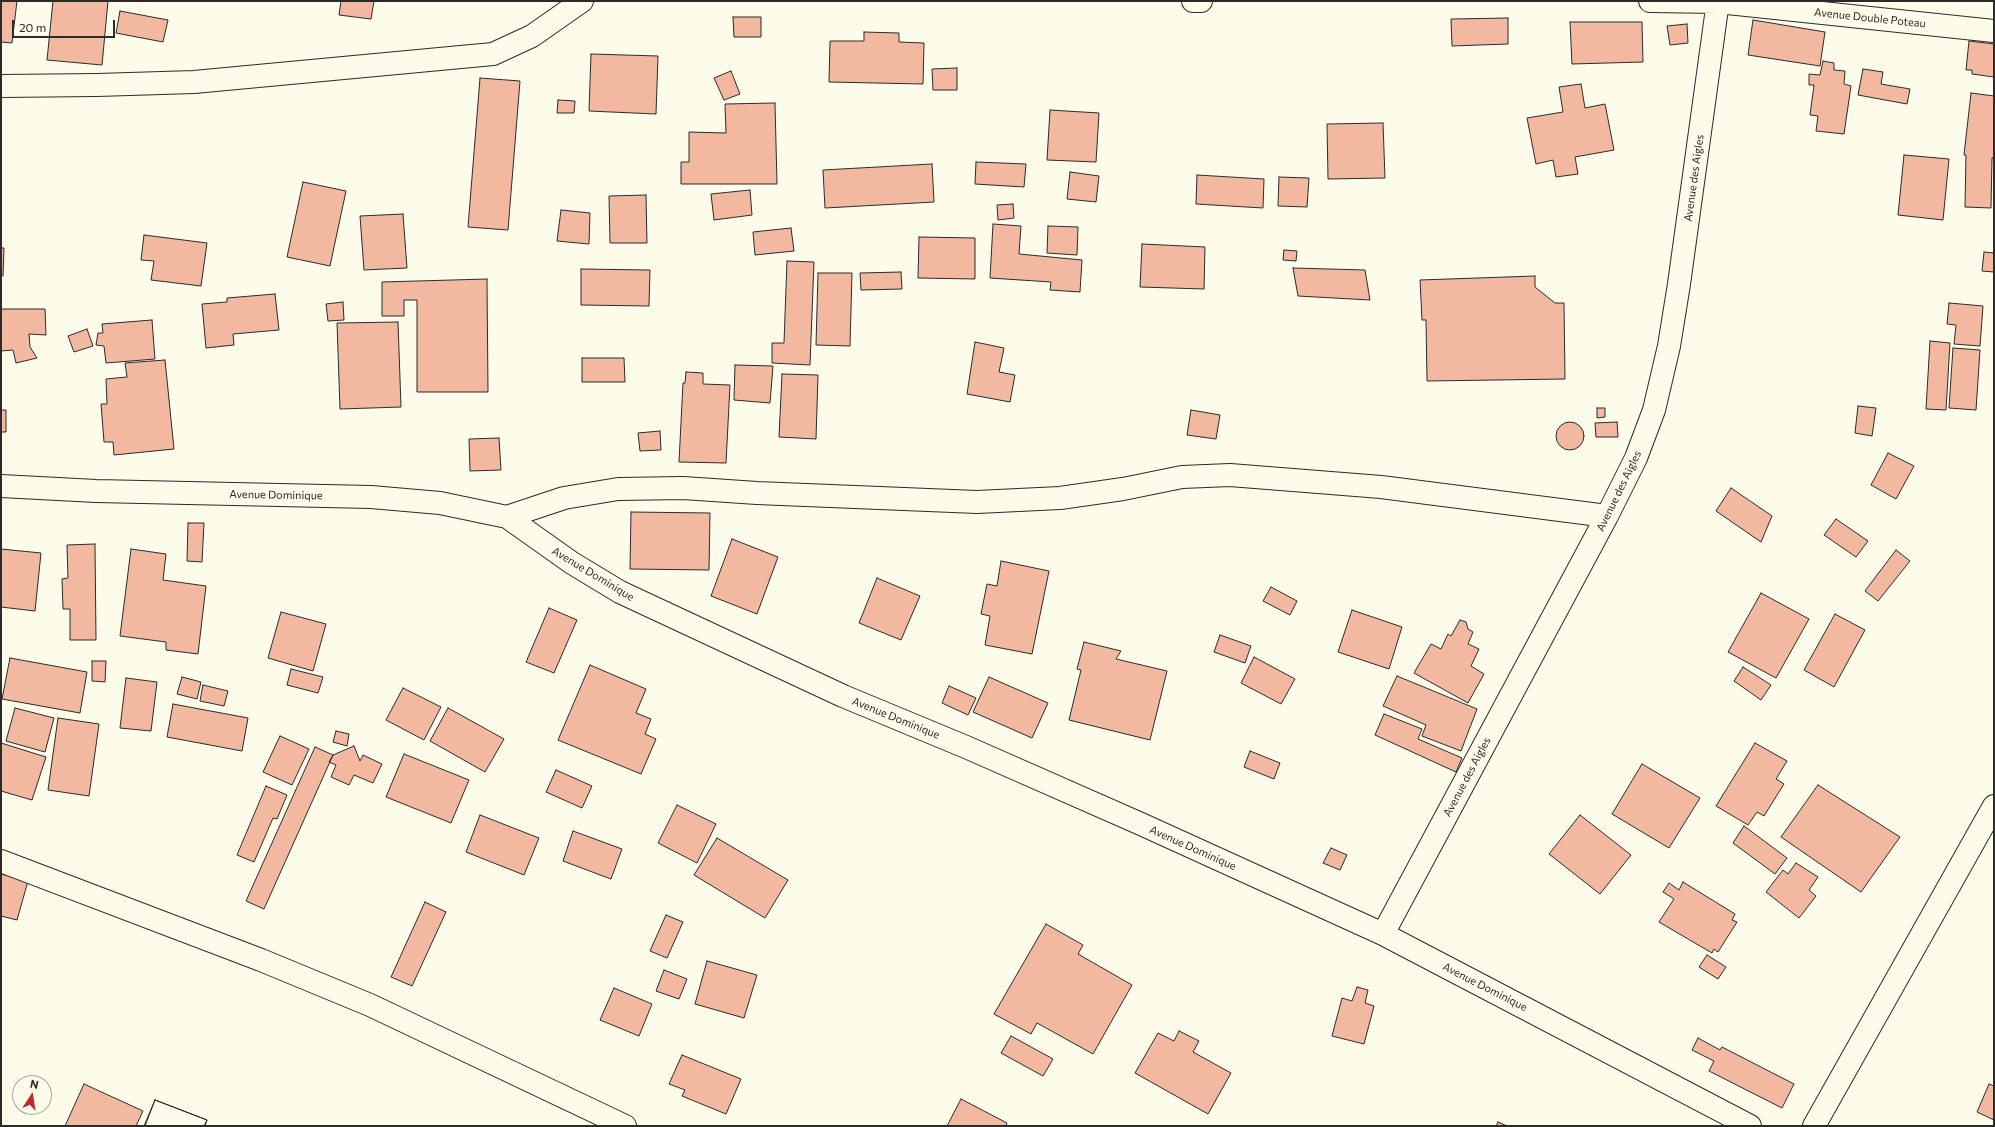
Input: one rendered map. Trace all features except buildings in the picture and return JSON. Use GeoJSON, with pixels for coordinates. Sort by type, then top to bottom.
{"type":"FeatureCollection","features":[{"type":"Feature","properties":{"kind":"street"},"geometry":{"type":"LineString","coordinates":[[1,86],[97,86],[194,82],[493,54],[532,36],[582,1]]}},
{"type":"Feature","properties":{"kind":"street"},"geometry":{"type":"LineString","coordinates":[[1193,1],[1201,1]]}},
{"type":"Feature","properties":{"kind":"street","name":"Avenue Double Poteau"},"geometry":{"type":"LineString","coordinates":[[1650,1],[1718,2],[1994,31]]}},
{"type":"Feature","properties":{"kind":"street","name":"Avenue des Aigles"},"geometry":{"type":"LineString","coordinates":[[1383,934],[1607,516],[1636,458],[1654,410],[1669,346],[1679,284],[1718,2]]}},
{"type":"Feature","properties":{"kind":"street"},"geometry":{"type":"LineString","coordinates":[[507,517],[564,498],[618,490],[683,488],[757,493],[977,502],[1060,498],[1123,489],[1182,477],[1230,475],[1381,487],[1607,516]]}},
{"type":"Feature","properties":{"kind":"street","name":"Avenue Dominique"},"geometry":{"type":"LineString","coordinates":[[1,486],[96,491],[371,497],[440,503],[507,517],[572,563],[620,592],[843,696],[966,747],[1112,811],[1383,934],[1750,1126]]}},
{"type":"Feature","properties":{"kind":"street"},"geometry":{"type":"LineString","coordinates":[[1814,1126],[1994,806]]}},
{"type":"Feature","properties":{"kind":"street"},"geometry":{"type":"LineString","coordinates":[[1,860],[268,963],[370,1005],[625,1126]]}}]}
